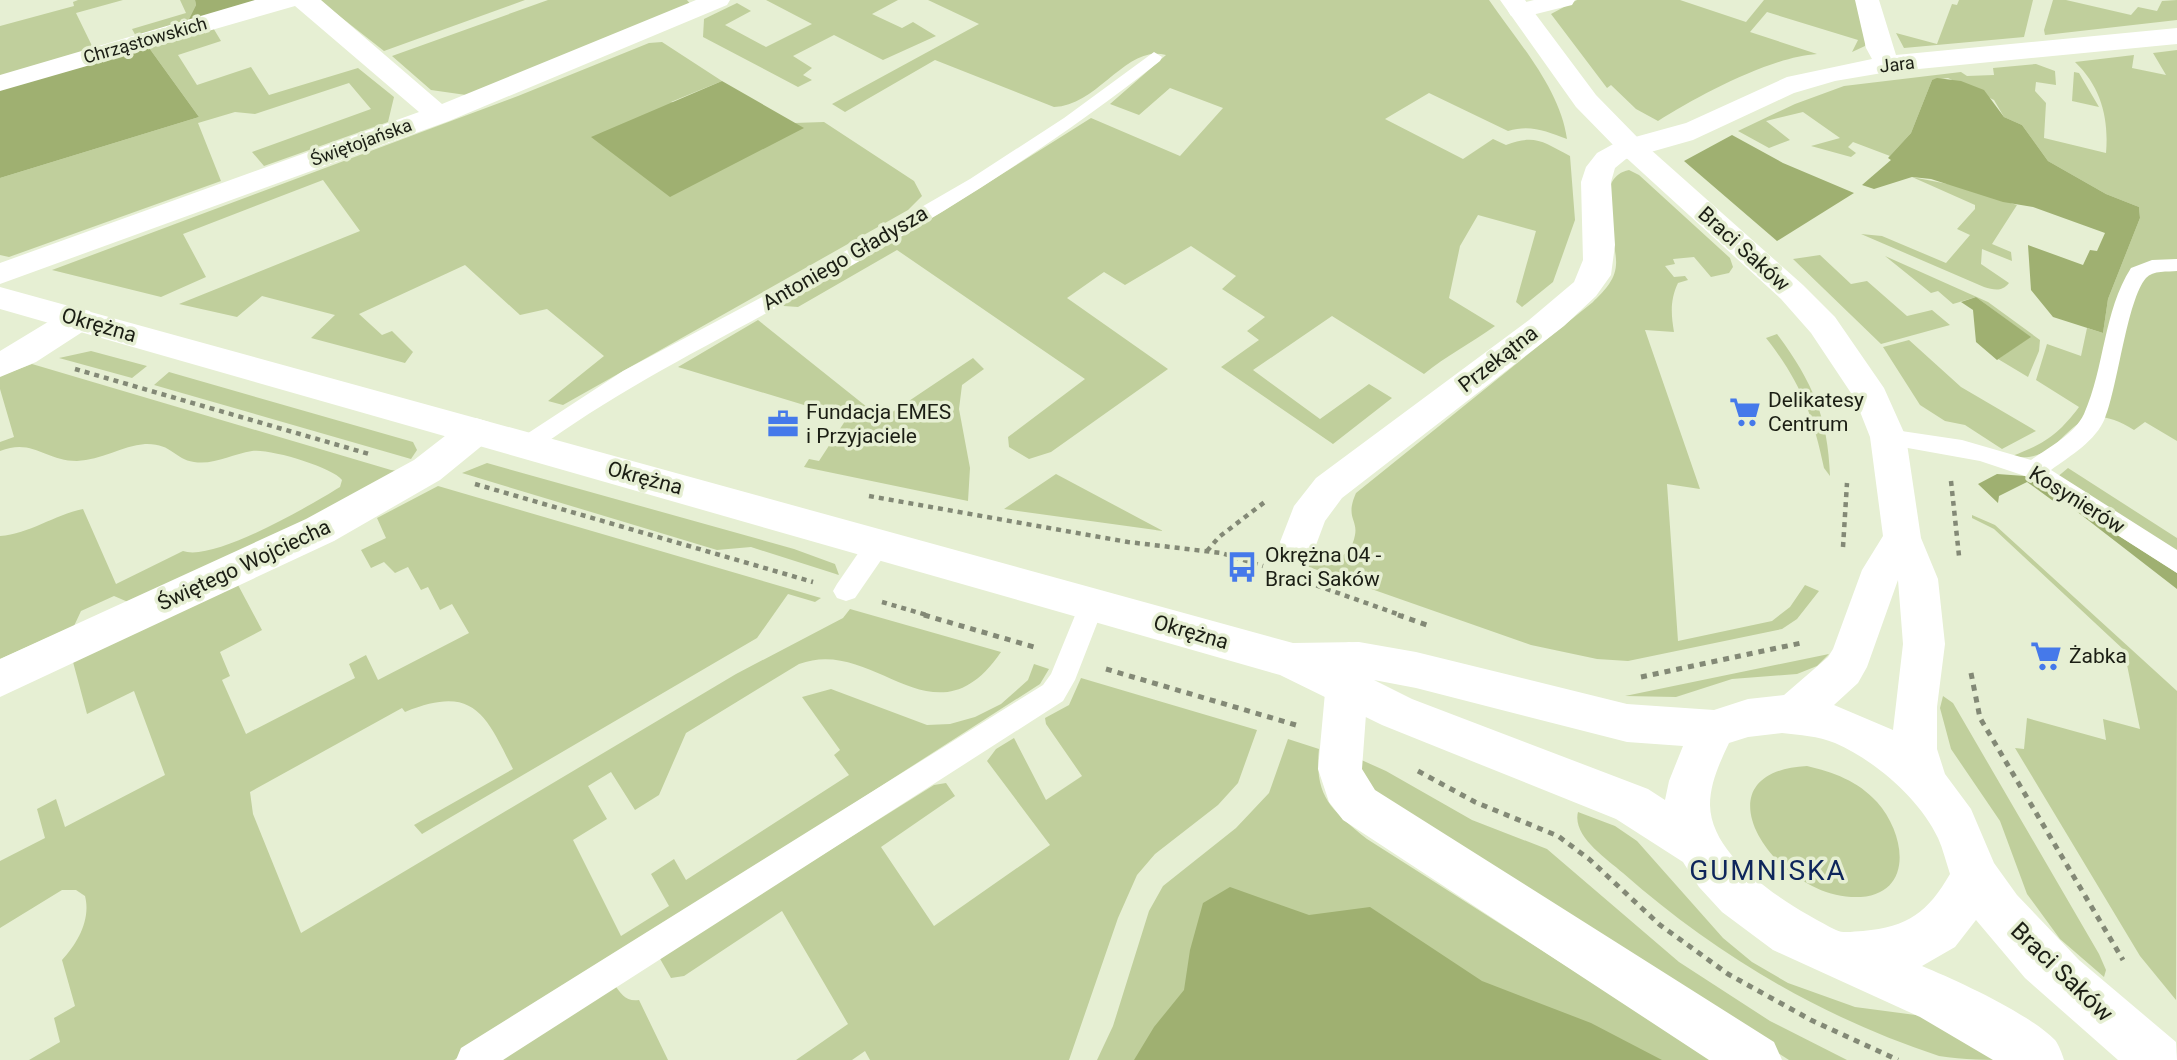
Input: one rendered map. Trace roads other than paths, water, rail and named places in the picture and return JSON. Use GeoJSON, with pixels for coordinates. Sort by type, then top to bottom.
{"type":"FeatureCollection","features":[{"type":"Feature","properties":{"kind":"street"},"geometry":{"type":"LineString","coordinates":[[299,0],[439,115]]}},
{"type":"Feature","properties":{"kind":"street","name":"Chrząstowskich"},"geometry":{"type":"LineString","coordinates":[[0,83],[261,6],[299,0]]}},
{"type":"Feature","properties":{"kind":"street","name":"Świętojańska"},"geometry":{"type":"LineString","coordinates":[[0,274],[439,115],[718,0]]}},
{"type":"Feature","properties":{"kind":"street"},"geometry":{"type":"LineString","coordinates":[[1516,6],[1563,0]]}},
{"type":"Feature","properties":{"kind":"street"},"geometry":{"type":"LineString","coordinates":[[1867,0],[1879,48],[1888,64]]}},
{"type":"Feature","properties":{"kind":"street","name":"Braci Saków"},"geometry":{"type":"LineString","coordinates":[[1516,6],[1586,101],[1631,147],[1755,258],[1824,325],[1872,397],[1888,437],[1897,486],[1902,538],[1917,579],[1924,644],[1915,707],[1914,749],[1925,780],[1952,818],[1975,876],[2011,926],[2046,963],[2158,1060]]}},
{"type":"Feature","properties":{"kind":"street","name":"Jara"},"geometry":{"type":"LineString","coordinates":[[1631,147],[1685,134],[1810,79],[1888,64],[2177,36]]}},
{"type":"Feature","properties":{"kind":"street","name":"Przekątna"},"geometry":{"type":"LineString","coordinates":[[1299,542],[1307,516],[1329,488],[1530,335],[1586,288],[1599,270],[1601,249],[1595,191],[1601,167],[1610,157],[1631,147]]}},
{"type":"Feature","properties":{"kind":"street","name":"Okrężna"},"geometry":{"type":"LineString","coordinates":[[0,298],[1347,674],[1632,804],[1666,823],[1698,846]]}},
{"type":"Feature","properties":{"kind":"street"},"geometry":{"type":"LineString","coordinates":[[0,365],[24,354],[78,319]]}},
{"type":"Feature","properties":{"kind":"street","name":"Świętego Wojciecha"},"geometry":{"type":"LineString","coordinates":[[0,678],[320,530],[427,470],[476,431]]}},
{"type":"Feature","properties":{"kind":"street"},"geometry":{"type":"LineString","coordinates":[[1795,713],[1848,662],[1882,570],[1902,538]]}},
{"type":"Feature","properties":{"kind":"street","name":"Okrężna"},"geometry":{"type":"LineString","coordinates":[[1347,674],[1416,670],[1628,723],[1714,729]]}},
{"type":"Feature","properties":{"kind":"street"},"geometry":{"type":"LineString","coordinates":[[1347,674],[1340,769],[1345,787],[1359,805],[1756,1060]]}},
{"type":"Feature","properties":{"kind":"street"},"geometry":{"type":"LineString","coordinates":[[1925,780],[1867,738],[1843,725],[1795,713],[1736,719],[1714,729],[1689,791],[1688,813],[1698,846],[1738,896],[1762,918],[1786,933],[1938,999],[1997,1030],[2038,1060]]}},
{"type":"Feature","properties":{"kind":"street"},"geometry":{"type":"LineString","coordinates":[[1842,957],[1884,955],[1915,946],[1939,929],[1960,905],[1975,876]]}},
{"type":"Feature","properties":{"kind":"lane","name":"Antoniego Gładysza"},"geometry":{"type":"LineString","coordinates":[[527,445],[560,420],[626,380],[816,276],[968,187],[1071,121],[1154,57]]}},
{"type":"Feature","properties":{"kind":"lane"},"geometry":{"type":"LineString","coordinates":[[2033,470],[2074,442],[2094,418],[2126,299],[2138,273],[2152,266],[2177,265]]}},
{"type":"Feature","properties":{"kind":"lane","name":"Kosynierów"},"geometry":{"type":"LineString","coordinates":[[1888,437],[1947,445],[2008,459],[2033,470],[2177,563]]}},
{"type":"Feature","properties":{"kind":"lane"},"geometry":{"type":"LineString","coordinates":[[846,591],[878,543]]}},
{"type":"Feature","properties":{"kind":"lane"},"geometry":{"type":"LineString","coordinates":[[473,1060],[1053,694],[1062,680],[1092,603]]}},
{"type":"Feature","properties":{"kind":"place","name":"Delikatesy Centrum"},"geometry":{"type":"Point","coordinates":[1745,412]}},
{"type":"Feature","properties":{"kind":"place","name":"Fundacja EMES i Przyjaciele"},"geometry":{"type":"Point","coordinates":[783,424]}},
{"type":"Feature","properties":{"kind":"place","name":"Okrężna 04 - Braci Saków"},"geometry":{"type":"Point","coordinates":[1242,567]}},
{"type":"Feature","properties":{"kind":"place","name":"Żabka"},"geometry":{"type":"Point","coordinates":[2046,656]}},
{"type":"Feature","properties":{"kind":"district","name":"GUMNISKA"},"geometry":{"type":"Point","coordinates":[1768,870]}}]}
